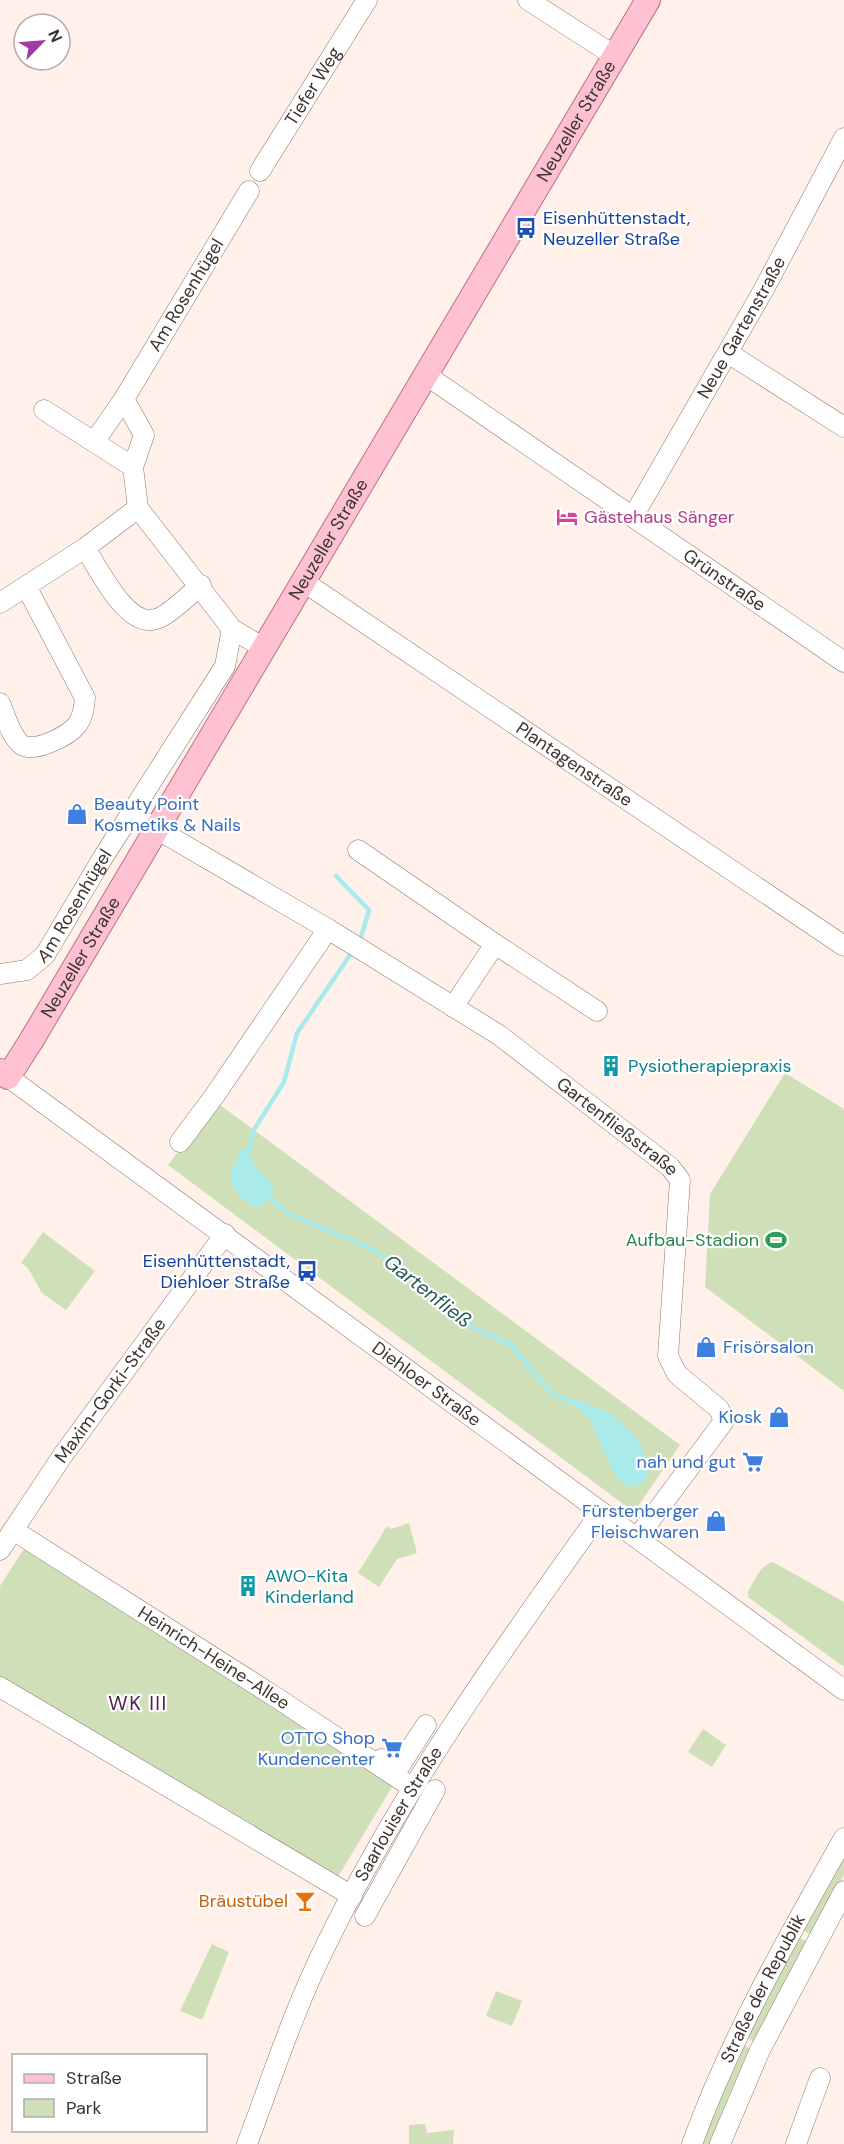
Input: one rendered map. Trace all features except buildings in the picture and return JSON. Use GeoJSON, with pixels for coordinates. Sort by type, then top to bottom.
{"type":"FeatureCollection","features":[{"type":"Feature","properties":{"kind":"main road","name":"Neuzeller Straße"},"geometry":{"type":"LineString","coordinates":[[4,1074],[156,829],[648,0]]}},
{"type":"Feature","properties":{"kind":"street","name":"Tiefer Weg"},"geometry":{"type":"LineString","coordinates":[[260,171],[367,0]]}},
{"type":"Feature","properties":{"kind":"street"},"geometry":{"type":"LineString","coordinates":[[528,0],[615,56]]}},
{"type":"Feature","properties":{"kind":"street","name":"Neue Gartenstraße"},"geometry":{"type":"LineString","coordinates":[[634,515],[728,354],[844,138]]}},
{"type":"Feature","properties":{"kind":"street","name":"Am Rosenhügel"},"geometry":{"type":"LineString","coordinates":[[94,442],[124,399],[249,191]]}},
{"type":"Feature","properties":{"kind":"street"},"geometry":{"type":"LineString","coordinates":[[728,354],[844,427]]}},
{"type":"Feature","properties":{"kind":"street","name":"Grünstraße"},"geometry":{"type":"LineString","coordinates":[[426,375],[634,515],[844,662]]}},
{"type":"Feature","properties":{"kind":"street"},"geometry":{"type":"LineString","coordinates":[[124,399],[144,435],[133,467],[138,507],[201,585],[232,629],[264,648]]}},
{"type":"Feature","properties":{"kind":"street"},"geometry":{"type":"LineString","coordinates":[[44,410],[133,467]]}},
{"type":"Feature","properties":{"kind":"street"},"geometry":{"type":"LineString","coordinates":[[0,603],[27,588],[85,548],[138,507]]}},
{"type":"Feature","properties":{"kind":"street"},"geometry":{"type":"LineString","coordinates":[[85,548],[126,611],[141,620],[157,620],[201,585]]}},
{"type":"Feature","properties":{"kind":"street","name":"Plantagenstraße"},"geometry":{"type":"LineString","coordinates":[[304,582],[844,946]]}},
{"type":"Feature","properties":{"kind":"street"},"geometry":{"type":"LineString","coordinates":[[0,703],[15,735],[22,744],[33,748],[50,743],[76,727],[84,711],[85,698],[27,588]]}},
{"type":"Feature","properties":{"kind":"street","name":"Am Rosenhügel"},"geometry":{"type":"LineString","coordinates":[[0,974],[27,970],[45,955],[225,666],[232,629]]}},
{"type":"Feature","properties":{"kind":"street"},"geometry":{"type":"LineString","coordinates":[[131,814],[156,829]]}},
{"type":"Feature","properties":{"kind":"street","name":"Gartenfließstraße"},"geometry":{"type":"LineString","coordinates":[[156,829],[328,929],[500,1035],[670,1167],[680,1180],[668,1356],[677,1374],[719,1409],[724,1421],[637,1538]]}},
{"type":"Feature","properties":{"kind":"street"},"geometry":{"type":"LineString","coordinates":[[358,850],[597,1011]]}},
{"type":"Feature","properties":{"kind":"street"},"geometry":{"type":"LineString","coordinates":[[180,1142],[215,1095],[328,929]]}},
{"type":"Feature","properties":{"kind":"street"},"geometry":{"type":"LineString","coordinates":[[453,1006],[495,944]]}},
{"type":"Feature","properties":{"kind":"street","name":"Diehloer Straße"},"geometry":{"type":"LineString","coordinates":[[4,1074],[844,1690]]}},
{"type":"Feature","properties":{"kind":"street","name":"Maxim-Gorki-Straße"},"geometry":{"type":"LineString","coordinates":[[0,1550],[63,1455],[225,1234]]}},
{"type":"Feature","properties":{"kind":"street","name":"Saarlouiser Straße"},"geometry":{"type":"LineString","coordinates":[[247,2144],[312,1975],[352,1896],[413,1788],[506,1645],[602,1512]]}},
{"type":"Feature","properties":{"kind":"street","name":"Heinrich-Heine-Allee"},"geometry":{"type":"LineString","coordinates":[[13,1530],[413,1788]]}},
{"type":"Feature","properties":{"kind":"street"},"geometry":{"type":"LineString","coordinates":[[0,1688],[352,1896]]}},
{"type":"Feature","properties":{"kind":"street"},"geometry":{"type":"LineString","coordinates":[[367,1758],[371,1752],[397,1770],[426,1725]]}},
{"type":"Feature","properties":{"kind":"street"},"geometry":{"type":"LineString","coordinates":[[365,1916],[435,1790]]}},
{"type":"Feature","properties":{"kind":"street","name":"Straße der Republik"},"geometry":{"type":"LineString","coordinates":[[692,2144],[737,2037],[793,1929],[844,1838]]}},
{"type":"Feature","properties":{"kind":"street","name":"Straße der Republik"},"geometry":{"type":"LineString","coordinates":[[720,2144],[760,2050],[844,1891]]}},
{"type":"Feature","properties":{"kind":"street"},"geometry":{"type":"LineString","coordinates":[[796,2144],[820,2078]]}},
{"type":"Feature","properties":{"kind":"green space","name":"Aufbau-Stadion"},"geometry":{"type":"Polygon","coordinates":[[[785,1073],[844,1109],[844,1391],[705,1287],[710,1194],[785,1073]]]}},
{"type":"Feature","properties":{"kind":"green space"},"geometry":{"type":"Polygon","coordinates":[[[216,1102],[680,1445],[634,1512],[168,1165],[216,1102]]]}},
{"type":"Feature","properties":{"kind":"green space"},"geometry":{"type":"Polygon","coordinates":[[[43,1232],[95,1271],[66,1310],[42,1293],[28,1268],[21,1263],[43,1232]]]}},
{"type":"Feature","properties":{"kind":"green space"},"geometry":{"type":"Polygon","coordinates":[[[409,1523],[417,1553],[397,1559],[379,1587],[358,1573],[387,1526],[391,1529],[409,1523]]]}},
{"type":"Feature","properties":{"kind":"green space"},"geometry":{"type":"Polygon","coordinates":[[[27,1544],[395,1782],[335,1882],[0,1682],[0,1586],[27,1544]]]}},
{"type":"Feature","properties":{"kind":"green space"},"geometry":{"type":"Polygon","coordinates":[[[773,1562],[844,1602],[844,1667],[748,1597],[748,1592],[758,1574],[764,1566],[773,1562]]]}},
{"type":"Feature","properties":{"kind":"green space"},"geometry":{"type":"Polygon","coordinates":[[[703,1729],[726,1745],[712,1767],[688,1752],[703,1729]]]}},
{"type":"Feature","properties":{"kind":"green space"},"geometry":{"type":"Polygon","coordinates":[[[844,1850],[844,1875],[812,1935],[801,1929],[844,1850]]]}},
{"type":"Feature","properties":{"kind":"green space"},"geometry":{"type":"Polygon","coordinates":[[[797,1936],[808,1942],[756,2043],[746,2037],[797,1936]]]}},
{"type":"Feature","properties":{"kind":"green space"},"geometry":{"type":"Polygon","coordinates":[[[212,1944],[229,1952],[202,2020],[180,2011],[212,1944]]]}},
{"type":"Feature","properties":{"kind":"green space"},"geometry":{"type":"Polygon","coordinates":[[[496,1991],[522,2001],[512,2026],[486,2016],[496,1991]]]}},
{"type":"Feature","properties":{"kind":"green space"},"geometry":{"type":"Polygon","coordinates":[[[742,2045],[753,2050],[713,2144],[700,2144],[742,2045]]]}},
{"type":"Feature","properties":{"kind":"green space"},"geometry":{"type":"Polygon","coordinates":[[[425,2124],[427,2133],[454,2130],[453,2144],[409,2144],[409,2125],[425,2124]]]}},
{"type":"Feature","properties":{"kind":"water"},"geometry":{"type":"Polygon","coordinates":[[[251,1148],[252,1161],[275,1190],[270,1198],[256,1208],[239,1195],[230,1175],[240,1151],[251,1148]]]}},
{"type":"Feature","properties":{"kind":"water"},"geometry":{"type":"Polygon","coordinates":[[[573,1400],[599,1408],[620,1421],[629,1430],[644,1452],[649,1465],[649,1471],[643,1484],[627,1487],[618,1478],[590,1422],[583,1412],[572,1404],[573,1400]]]}},
{"type":"Feature","properties":{"kind":"waterway","name":"Gartenfließ"},"geometry":{"type":"LineString","coordinates":[[336,876],[369,910],[361,937]]}},
{"type":"Feature","properties":{"kind":"waterway","name":"Gartenfließ"},"geometry":{"type":"LineString","coordinates":[[251,1148],[252,1133],[284,1082],[297,1033],[350,955]]}},
{"type":"Feature","properties":{"kind":"waterway","name":"Gartenfließ"},"geometry":{"type":"LineString","coordinates":[[270,1198],[289,1214],[364,1245],[395,1262],[474,1328],[510,1344],[552,1394],[572,1404]]}},
{"type":"Feature","properties":{"kind":"place","name":"Eisenhüttenstadt, Neuzeller Straße"},"geometry":{"type":"Point","coordinates":[526,228]}},
{"type":"Feature","properties":{"kind":"place","name":"Gästehaus Sänger"},"geometry":{"type":"Point","coordinates":[567,517]}},
{"type":"Feature","properties":{"kind":"place","name":"Beauty Point Kosmetiks & Nails"},"geometry":{"type":"Point","coordinates":[77,814]}},
{"type":"Feature","properties":{"kind":"place","name":"Pysiotherapiepraxis"},"geometry":{"type":"Point","coordinates":[611,1066]}},
{"type":"Feature","properties":{"kind":"place","name":"Aufbau-Stadion"},"geometry":{"type":"Point","coordinates":[776,1240]}},
{"type":"Feature","properties":{"kind":"place","name":"Eisenhüttenstadt, Diehloer Straße"},"geometry":{"type":"Point","coordinates":[307,1271]}},
{"type":"Feature","properties":{"kind":"place","name":"Frisörsalon"},"geometry":{"type":"Point","coordinates":[706,1347]}},
{"type":"Feature","properties":{"kind":"place","name":"Kiosk"},"geometry":{"type":"Point","coordinates":[779,1417]}},
{"type":"Feature","properties":{"kind":"place","name":"nah und gut"},"geometry":{"type":"Point","coordinates":[753,1462]}},
{"type":"Feature","properties":{"kind":"place","name":"Fürstenberger Fleischwaren"},"geometry":{"type":"Point","coordinates":[716,1521]}},
{"type":"Feature","properties":{"kind":"place","name":"AWO-Kita Kinderland"},"geometry":{"type":"Point","coordinates":[248,1586]}},
{"type":"Feature","properties":{"kind":"place","name":"OTTO Shop Kundencenter"},"geometry":{"type":"Point","coordinates":[392,1748]}},
{"type":"Feature","properties":{"kind":"place","name":"Bräustübel"},"geometry":{"type":"Point","coordinates":[305,1901]}},
{"type":"Feature","properties":{"kind":"district","name":"WK III"},"geometry":{"type":"Point","coordinates":[138,1703]}}]}
